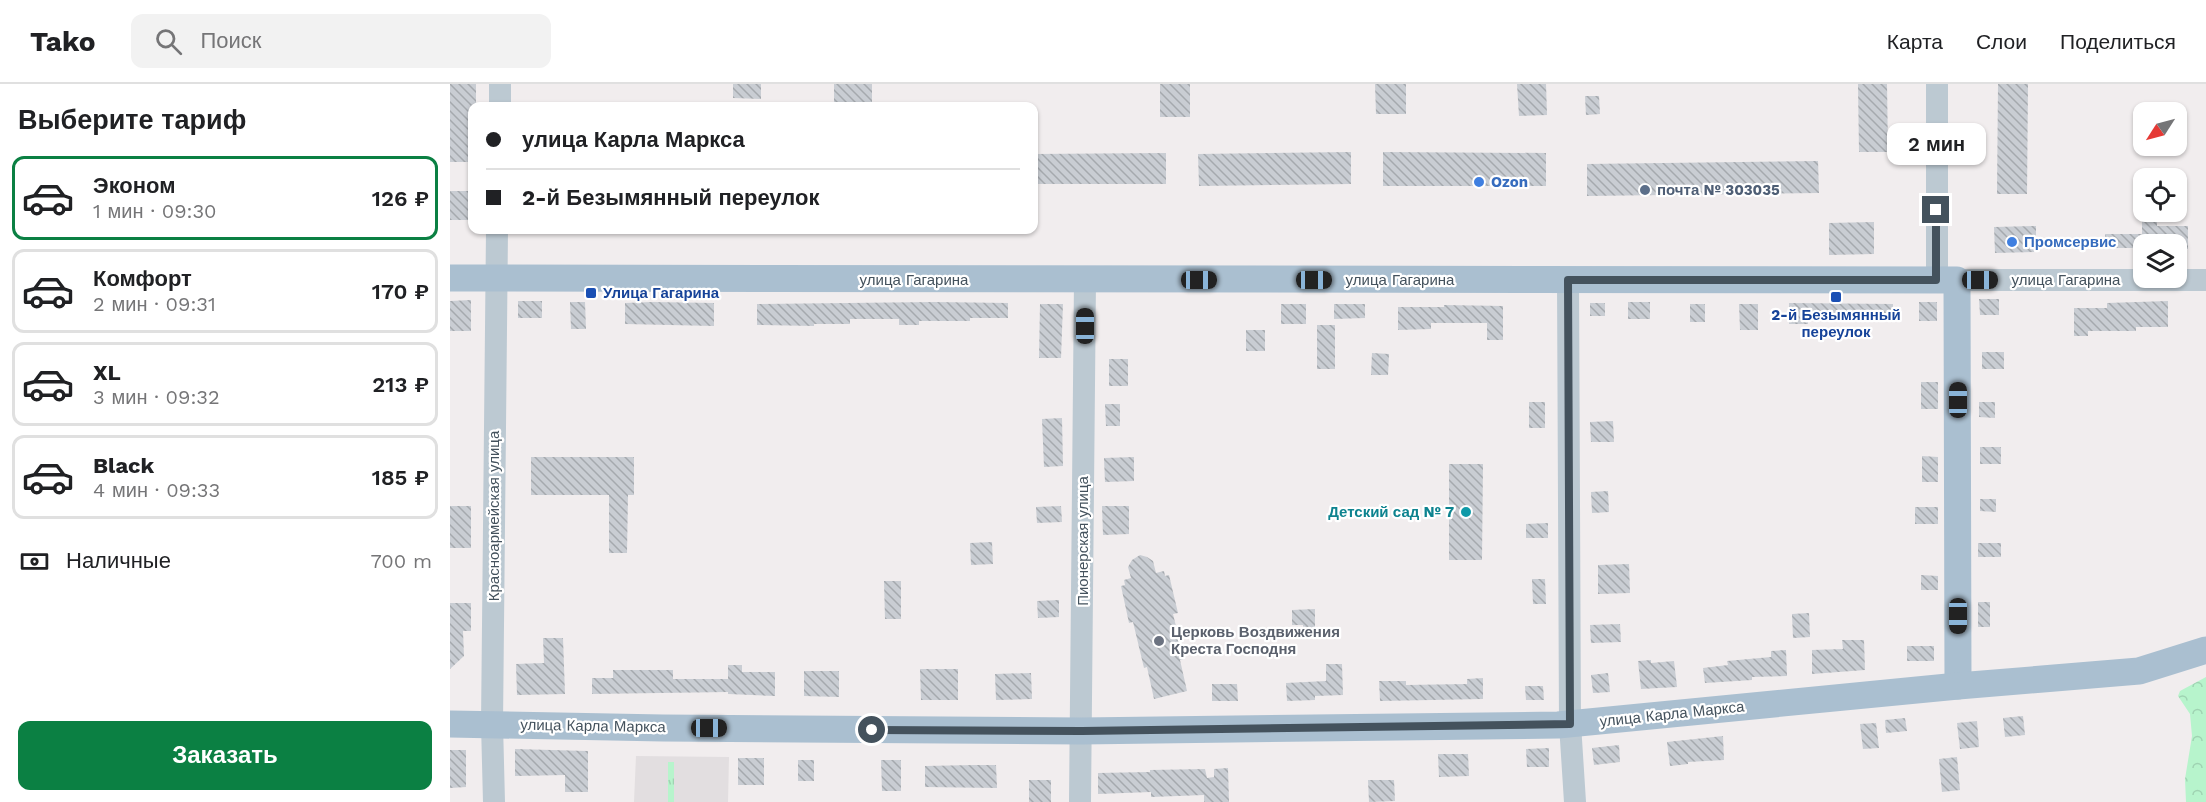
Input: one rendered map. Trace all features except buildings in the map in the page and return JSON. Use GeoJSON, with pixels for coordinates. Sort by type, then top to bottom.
{"type":"FeatureCollection","features":[{"type":"Feature","properties":{"kind":"main road","name":"улица Гагарина"},"geometry":{"type":"LineString","coordinates":[[450,278],[1947,280]]}},
{"type":"Feature","properties":{"kind":"main road"},"geometry":{"type":"LineString","coordinates":[[1947,280],[1958,686]]}},
{"type":"Feature","properties":{"kind":"main road","name":"улица Карла Маркса"},"geometry":{"type":"LineString","coordinates":[[450,724],[1082,731],[1570,724],[1958,686],[2139,671],[2206,650]]}},
{"type":"Feature","properties":{"kind":"street"},"geometry":{"type":"LineString","coordinates":[[500,84],[500,102]]}},
{"type":"Feature","properties":{"kind":"street"},"geometry":{"type":"LineString","coordinates":[[1937,84],[1947,280]]}},
{"type":"Feature","properties":{"kind":"street","name":"Красноармейская улица"},"geometry":{"type":"LineString","coordinates":[[494,802],[492,724],[497,234]]}},
{"type":"Feature","properties":{"kind":"street","name":"Пионерская улица"},"geometry":{"type":"LineString","coordinates":[[1080,802],[1085,280]]}},
{"type":"Feature","properties":{"kind":"street"},"geometry":{"type":"LineString","coordinates":[[1568,280],[1570,724],[1575,802]]}},
{"type":"Feature","properties":{"kind":"street","name":"улица Гагарина"},"geometry":{"type":"LineString","coordinates":[[1947,280],[2206,280]]}},
{"type":"Feature","properties":{"kind":"shaded area"},"geometry":{"type":"Polygon","coordinates":[[[636,756],[729,757],[728,802],[634,802],[636,756]]]}},
{"type":"Feature","properties":{"kind":"green space"},"geometry":{"type":"Polygon","coordinates":[[[2206,677],[2206,802],[2186,802],[2185,779],[2192,736],[2190,714],[2178,696],[2180,691],[2206,677]]]}},
{"type":"Feature","properties":{"kind":"green space"},"geometry":{"type":"Polygon","coordinates":[[[668,762],[674,762],[674,802],[668,802],[668,762]]]}},
{"type":"Feature","properties":{"kind":"place","name":"Ozon"},"geometry":{"type":"Point","coordinates":[1479,182]}},
{"type":"Feature","properties":{"kind":"place","name":"почта № 303035"},"geometry":{"type":"Point","coordinates":[1645,190]}},
{"type":"Feature","properties":{"kind":"place","name":"Промсервис"},"geometry":{"type":"Point","coordinates":[2012,242]}},
{"type":"Feature","properties":{"kind":"place","name":"Улица Гагарина"},"geometry":{"type":"Point","coordinates":[591,293]}},
{"type":"Feature","properties":{"kind":"place","name":"2-й Безымянный переулок"},"geometry":{"type":"Point","coordinates":[1836,297]}},
{"type":"Feature","properties":{"kind":"place","name":"Детский сад № 7"},"geometry":{"type":"Point","coordinates":[1466,512]}},
{"type":"Feature","properties":{"kind":"place","name":"Церковь Воздвижения Креста Господня"},"geometry":{"type":"Point","coordinates":[1159,641]}},
{"type":"Feature","properties":{"kind":"route"},"geometry":{"type":"LineString","coordinates":[[872,730],[1082,731],[1570,724],[1568,280],[1936,280],[1936,210]]}}]}
